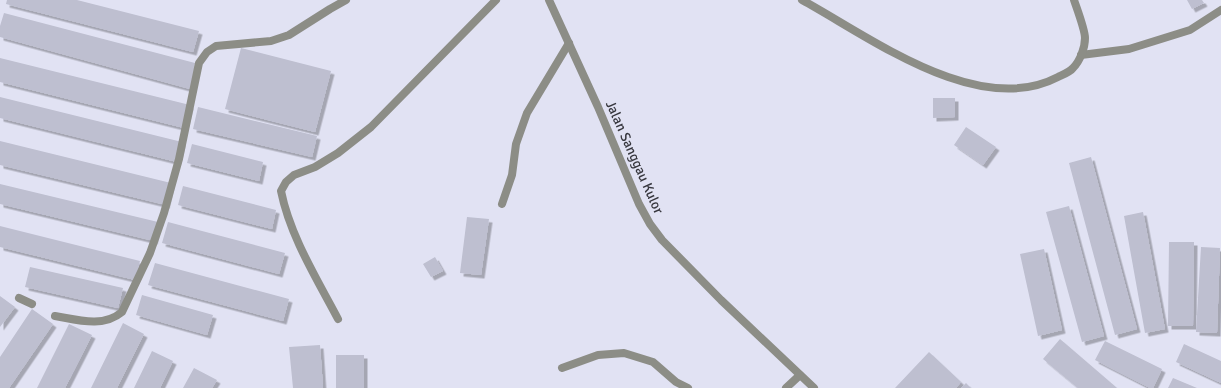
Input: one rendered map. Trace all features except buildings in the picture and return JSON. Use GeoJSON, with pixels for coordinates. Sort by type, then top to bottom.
{"type":"FeatureCollection","features":[{"type":"Feature","properties":{"kind":"street"},"geometry":{"type":"LineString","coordinates":[[55,316],[93,322],[107,321],[116,318],[122,312],[150,253],[164,213],[179,159],[199,63],[207,52],[216,46],[271,41],[289,35],[346,0]]}},
{"type":"Feature","properties":{"kind":"street"},"geometry":{"type":"LineString","coordinates":[[338,319],[290,225],[281,191],[286,182],[294,175],[315,167],[338,154],[371,127],[422,77],[496,0]]}},
{"type":"Feature","properties":{"kind":"street","name":"Jalan Sanggau Kulor"},"geometry":{"type":"LineString","coordinates":[[549,0],[598,107],[639,204],[650,224],[662,240],[814,388]]}},
{"type":"Feature","properties":{"kind":"street"},"geometry":{"type":"LineString","coordinates":[[802,0],[912,63],[947,78],[987,88],[1022,88],[1049,82],[1073,69],[1081,55],[1085,37],[1074,0]]}},
{"type":"Feature","properties":{"kind":"street"},"geometry":{"type":"LineString","coordinates":[[1081,55],[1129,49],[1190,30],[1221,10]]}},
{"type":"Feature","properties":{"kind":"street"},"geometry":{"type":"LineString","coordinates":[[502,204],[512,175],[516,144],[527,113],[569,43]]}},
{"type":"Feature","properties":{"kind":"street"},"geometry":{"type":"LineString","coordinates":[[19,298],[32,304]]}},
{"type":"Feature","properties":{"kind":"street"},"geometry":{"type":"LineString","coordinates":[[562,368],[598,355],[624,353],[652,362],[676,382],[688,388]]}},
{"type":"Feature","properties":{"kind":"street"},"geometry":{"type":"LineString","coordinates":[[786,388],[800,375]]}}]}
